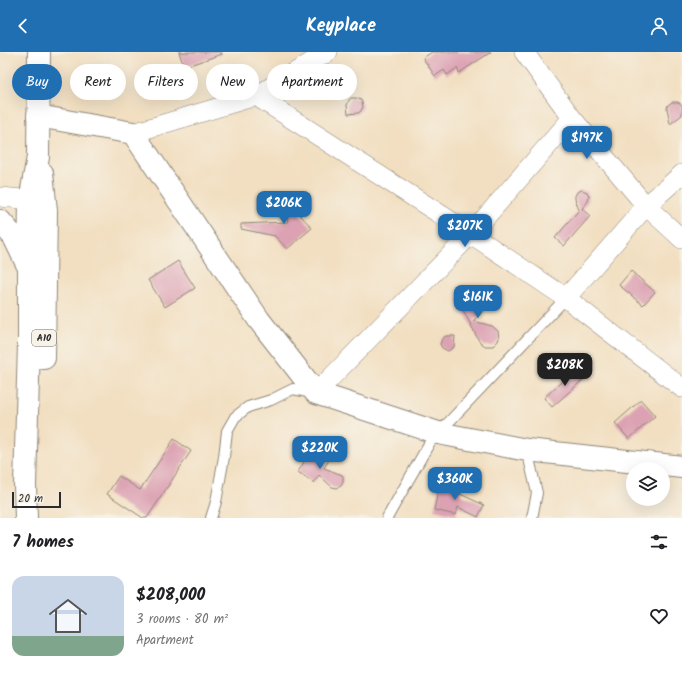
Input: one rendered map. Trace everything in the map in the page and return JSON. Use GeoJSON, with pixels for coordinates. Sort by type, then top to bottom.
{"type":"FeatureCollection","features":[{"type":"Feature","properties":{"kind":"main road","name":"A10"},"geometry":{"type":"LineString","coordinates":[[26,518],[25,485],[29,342],[29,267],[43,176],[38,156],[39,52]]}},
{"type":"Feature","properties":{"kind":"main road"},"geometry":{"type":"LineString","coordinates":[[38,116],[133,133],[259,320],[316,393],[438,433],[527,450],[682,467]]}},
{"type":"Feature","properties":{"kind":"main road","name":"A10"},"geometry":{"type":"LineString","coordinates":[[26,518],[35,485],[41,427],[44,351],[46,238],[38,201]]}},
{"type":"Feature","properties":{"kind":"main road"},"geometry":{"type":"LineString","coordinates":[[0,221],[14,236],[29,267]]}},
{"type":"Feature","properties":{"kind":"street"},"geometry":{"type":"LineString","coordinates":[[259,94],[328,52]]}},
{"type":"Feature","properties":{"kind":"street"},"geometry":{"type":"LineString","coordinates":[[524,52],[572,118],[646,206],[682,239]]}},
{"type":"Feature","properties":{"kind":"street"},"geometry":{"type":"LineString","coordinates":[[259,98],[471,234],[566,298],[682,388]]}},
{"type":"Feature","properties":{"kind":"street"},"geometry":{"type":"LineString","coordinates":[[133,133],[243,100]]}},
{"type":"Feature","properties":{"kind":"street"},"geometry":{"type":"LineString","coordinates":[[316,393],[471,234],[572,118]]}},
{"type":"Feature","properties":{"kind":"street"},"geometry":{"type":"LineString","coordinates":[[566,298],[646,206],[682,174]]}},
{"type":"Feature","properties":{"kind":"street"},"geometry":{"type":"LineString","coordinates":[[0,197],[38,201]]}},
{"type":"Feature","properties":{"kind":"lane"},"geometry":{"type":"LineString","coordinates":[[387,518],[430,442],[566,298]]}},
{"type":"Feature","properties":{"kind":"lane"},"geometry":{"type":"LineString","coordinates":[[211,518],[216,502],[227,431],[236,417],[248,407],[271,400],[293,389],[316,393]]}},
{"type":"Feature","properties":{"kind":"lane"},"geometry":{"type":"LineString","coordinates":[[527,450],[537,493],[532,518]]}},
{"type":"Feature","properties":{"kind":"building"},"geometry":{"type":"Polygon","coordinates":[[[179,52],[221,52],[222,54],[193,64],[183,64],[179,52]]]}},
{"type":"Feature","properties":{"kind":"building"},"geometry":{"type":"Polygon","coordinates":[[[432,52],[491,52],[459,73],[457,68],[447,75],[444,70],[435,76],[423,58],[432,52]]]}},
{"type":"Feature","properties":{"kind":"building"},"geometry":{"type":"Polygon","coordinates":[[[357,98],[361,100],[363,107],[358,113],[348,114],[347,105],[349,100],[357,100],[357,98]]]}},
{"type":"Feature","properties":{"kind":"building"},"geometry":{"type":"Polygon","coordinates":[[[672,102],[678,102],[682,105],[682,115],[670,124],[667,108],[672,102]]]}},
{"type":"Feature","properties":{"kind":"building"},"geometry":{"type":"Polygon","coordinates":[[[582,190],[587,192],[589,196],[588,201],[582,209],[590,216],[564,246],[555,238],[579,210],[575,196],[577,192],[582,190]]]}},
{"type":"Feature","properties":{"kind":"building"},"geometry":{"type":"Polygon","coordinates":[[[289,193],[300,202],[302,207],[300,215],[312,228],[287,249],[275,236],[241,229],[241,224],[288,222],[285,207],[289,193]]]}},
{"type":"Feature","properties":{"kind":"building"},"geometry":{"type":"Polygon","coordinates":[[[178,261],[195,288],[165,307],[148,280],[178,261]]]}},
{"type":"Feature","properties":{"kind":"building"},"geometry":{"type":"Polygon","coordinates":[[[631,271],[655,292],[643,305],[619,285],[631,271]]]}},
{"type":"Feature","properties":{"kind":"building"},"geometry":{"type":"Polygon","coordinates":[[[468,290],[487,307],[473,321],[492,326],[498,331],[498,341],[493,346],[485,346],[479,341],[458,300],[468,290]]]}},
{"type":"Feature","properties":{"kind":"building"},"geometry":{"type":"Polygon","coordinates":[[[446,336],[455,336],[454,347],[448,351],[442,348],[440,344],[442,339],[446,336]]]}},
{"type":"Feature","properties":{"kind":"building"},"geometry":{"type":"Polygon","coordinates":[[[576,368],[585,378],[552,407],[544,398],[576,368]]]}},
{"type":"Feature","properties":{"kind":"building"},"geometry":{"type":"Polygon","coordinates":[[[641,400],[655,416],[629,439],[615,423],[641,400]]]}},
{"type":"Feature","properties":{"kind":"building"},"geometry":{"type":"Polygon","coordinates":[[[174,439],[191,451],[147,518],[143,518],[107,494],[119,476],[140,490],[174,439]]]}},
{"type":"Feature","properties":{"kind":"building"},"geometry":{"type":"Polygon","coordinates":[[[313,449],[329,460],[324,468],[342,475],[343,482],[341,486],[337,488],[332,487],[319,475],[314,483],[298,472],[304,460],[305,461],[313,449]]]}},
{"type":"Feature","properties":{"kind":"building"},"geometry":{"type":"Polygon","coordinates":[[[440,482],[462,487],[460,494],[484,505],[478,517],[458,507],[456,515],[434,510],[440,482]]]}}]}
